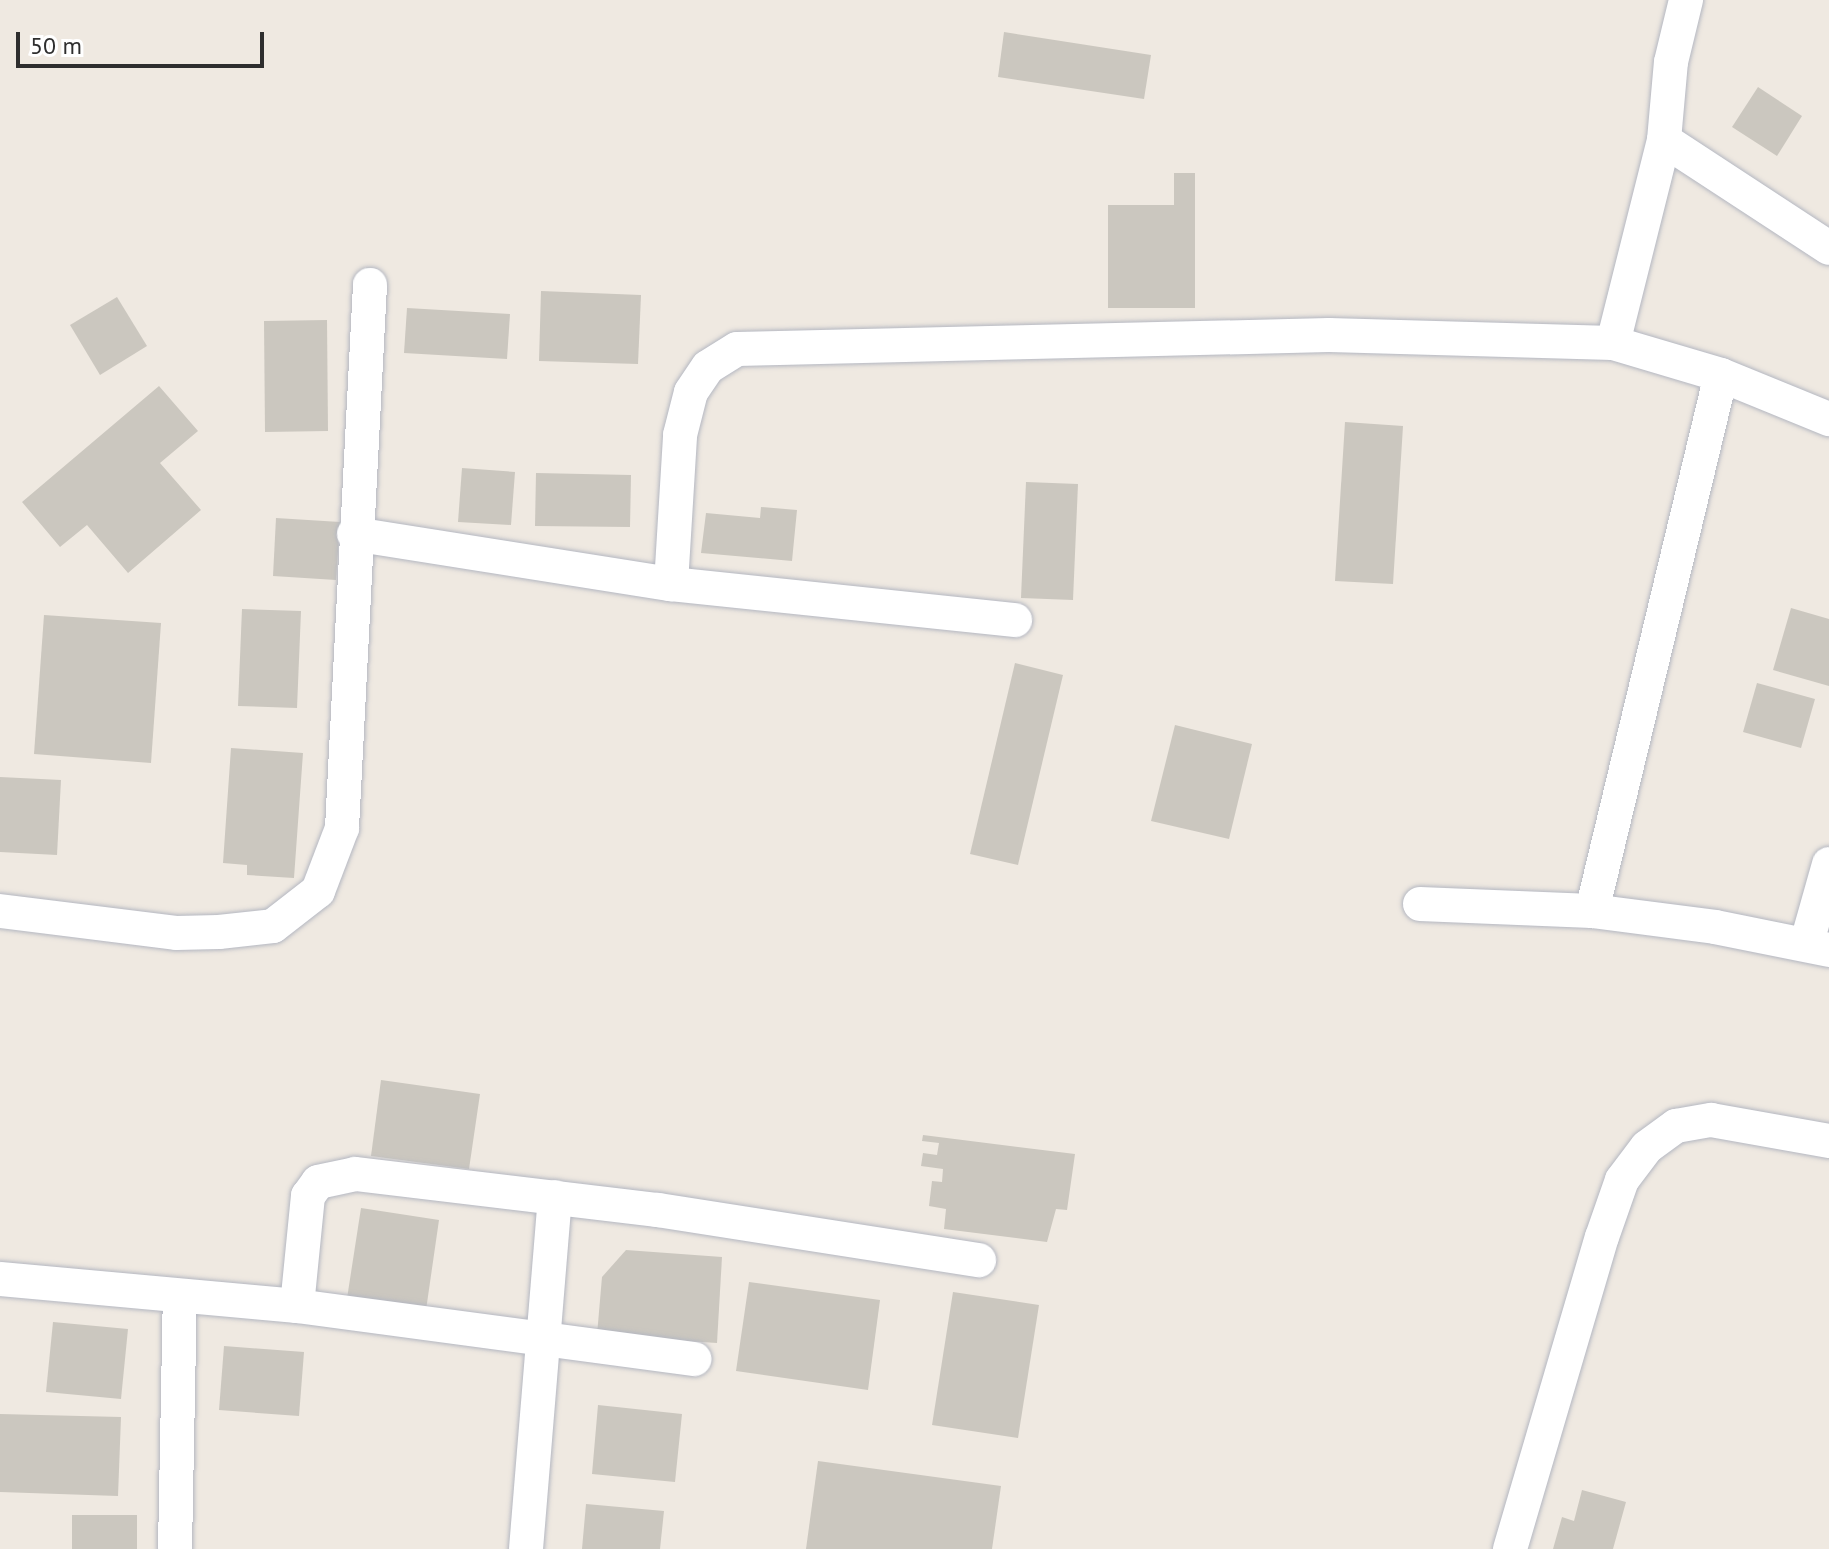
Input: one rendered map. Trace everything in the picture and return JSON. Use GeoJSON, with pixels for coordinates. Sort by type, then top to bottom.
{"type":"FeatureCollection","features":[{"type":"Feature","properties":{"kind":"street"},"geometry":{"type":"LineString","coordinates":[[1613,343],[1664,140],[1671,62],[1686,0]]}},
{"type":"Feature","properties":{"kind":"street"},"geometry":{"type":"LineString","coordinates":[[1664,140],[1829,248]]}},
{"type":"Feature","properties":{"kind":"street"},"geometry":{"type":"LineString","coordinates":[[0,911],[176,933],[219,932],[273,926],[318,891],[342,828],[354,534],[370,285]]}},
{"type":"Feature","properties":{"kind":"street"},"geometry":{"type":"LineString","coordinates":[[671,584],[680,435],[691,392],[708,367],[737,349],[1329,335],[1613,343],[1721,375],[1829,419]]}},
{"type":"Feature","properties":{"kind":"street"},"geometry":{"type":"LineString","coordinates":[[1592,911],[1721,375]]}},
{"type":"Feature","properties":{"kind":"street"},"geometry":{"type":"LineString","coordinates":[[354,534],[671,584],[1015,620]]}},
{"type":"Feature","properties":{"kind":"street"},"geometry":{"type":"LineString","coordinates":[[1420,904],[1592,911],[1818,946],[1829,864]]}},
{"type":"Feature","properties":{"kind":"street"},"geometry":{"type":"LineString","coordinates":[[1510,1549],[1602,1237],[1622,1180],[1647,1147],[1676,1126],[1711,1120],[1829,1141]]}},
{"type":"Feature","properties":{"kind":"street"},"geometry":{"type":"LineString","coordinates":[[297,1306],[308,1196],[318,1182],[355,1174],[555,1197],[979,1260]]}},
{"type":"Feature","properties":{"kind":"street"},"geometry":{"type":"LineString","coordinates":[[526,1549],[555,1197]]}},
{"type":"Feature","properties":{"kind":"street"},"geometry":{"type":"LineString","coordinates":[[0,1279],[297,1306],[694,1359]]}},
{"type":"Feature","properties":{"kind":"street"},"geometry":{"type":"LineString","coordinates":[[175,1549],[180,1296]]}},
{"type":"Feature","properties":{"kind":"building"},"geometry":{"type":"Polygon","coordinates":[[[1004,32],[1151,55],[1144,99],[998,77],[1004,32]]]}},
{"type":"Feature","properties":{"kind":"building"},"geometry":{"type":"Polygon","coordinates":[[[1758,87],[1802,116],[1777,156],[1732,127],[1758,87]]]}},
{"type":"Feature","properties":{"kind":"building"},"geometry":{"type":"Polygon","coordinates":[[[1174,173],[1195,173],[1195,308],[1108,308],[1108,205],[1174,205],[1174,173]]]}},
{"type":"Feature","properties":{"kind":"building"},"geometry":{"type":"Polygon","coordinates":[[[541,291],[641,295],[638,364],[539,361],[541,291]]]}},
{"type":"Feature","properties":{"kind":"building"},"geometry":{"type":"Polygon","coordinates":[[[117,297],[147,346],[100,375],[70,325],[117,297]]]}},
{"type":"Feature","properties":{"kind":"building"},"geometry":{"type":"Polygon","coordinates":[[[407,308],[510,314],[507,359],[404,353],[407,308]]]}},
{"type":"Feature","properties":{"kind":"building"},"geometry":{"type":"Polygon","coordinates":[[[327,320],[328,431],[265,432],[264,321],[327,320]]]}},
{"type":"Feature","properties":{"kind":"building"},"geometry":{"type":"Polygon","coordinates":[[[159,386],[198,431],[160,463],[201,510],[128,573],[87,525],[60,547],[22,502],[159,386]]]}},
{"type":"Feature","properties":{"kind":"building"},"geometry":{"type":"Polygon","coordinates":[[[1345,422],[1403,426],[1393,584],[1335,581],[1345,422]]]}},
{"type":"Feature","properties":{"kind":"building"},"geometry":{"type":"Polygon","coordinates":[[[462,468],[515,472],[511,525],[458,522],[462,468]]]}},
{"type":"Feature","properties":{"kind":"building"},"geometry":{"type":"Polygon","coordinates":[[[536,473],[631,475],[630,527],[535,526],[536,473]]]}},
{"type":"Feature","properties":{"kind":"building"},"geometry":{"type":"Polygon","coordinates":[[[1026,482],[1078,484],[1073,600],[1021,598],[1026,482]]]}},
{"type":"Feature","properties":{"kind":"building"},"geometry":{"type":"Polygon","coordinates":[[[761,507],[797,510],[792,561],[701,553],[706,513],[760,518],[761,507]]]}},
{"type":"Feature","properties":{"kind":"building"},"geometry":{"type":"Polygon","coordinates":[[[276,518],[340,522],[336,580],[273,576],[276,518]]]}},
{"type":"Feature","properties":{"kind":"building"},"geometry":{"type":"Polygon","coordinates":[[[1791,608],[1829,619],[1829,686],[1773,670],[1791,608]]]}},
{"type":"Feature","properties":{"kind":"building"},"geometry":{"type":"Polygon","coordinates":[[[242,609],[301,611],[297,708],[238,706],[242,609]]]}},
{"type":"Feature","properties":{"kind":"building"},"geometry":{"type":"Polygon","coordinates":[[[44,615],[161,623],[151,763],[34,754],[44,615]]]}},
{"type":"Feature","properties":{"kind":"building"},"geometry":{"type":"Polygon","coordinates":[[[1015,663],[1063,675],[1018,865],[970,854],[1015,663]]]}},
{"type":"Feature","properties":{"kind":"building"},"geometry":{"type":"Polygon","coordinates":[[[1757,683],[1815,699],[1801,748],[1743,732],[1757,683]]]}},
{"type":"Feature","properties":{"kind":"building"},"geometry":{"type":"Polygon","coordinates":[[[1175,725],[1252,744],[1229,839],[1151,821],[1175,725]]]}},
{"type":"Feature","properties":{"kind":"building"},"geometry":{"type":"Polygon","coordinates":[[[231,748],[303,753],[294,878],[247,875],[247,865],[223,863],[231,748]]]}},
{"type":"Feature","properties":{"kind":"building"},"geometry":{"type":"Polygon","coordinates":[[[0,777],[61,780],[57,855],[0,852],[0,777]]]}},
{"type":"Feature","properties":{"kind":"building"},"geometry":{"type":"Polygon","coordinates":[[[381,1080],[480,1094],[469,1169],[371,1156],[381,1080]]]}},
{"type":"Feature","properties":{"kind":"building"},"geometry":{"type":"Polygon","coordinates":[[[923,1135],[1075,1154],[1067,1210],[1056,1209],[1047,1242],[944,1229],[946,1209],[929,1206],[932,1181],[942,1182],[943,1169],[921,1166],[923,1153],[937,1155],[939,1143],[922,1141],[923,1135]]]}},
{"type":"Feature","properties":{"kind":"building"},"geometry":{"type":"Polygon","coordinates":[[[361,1208],[439,1220],[425,1317],[346,1305],[361,1208]]]}},
{"type":"Feature","properties":{"kind":"building"},"geometry":{"type":"Polygon","coordinates":[[[626,1250],[722,1257],[717,1343],[597,1335],[602,1277],[626,1250]]]}},
{"type":"Feature","properties":{"kind":"building"},"geometry":{"type":"Polygon","coordinates":[[[749,1282],[880,1300],[868,1390],[736,1371],[749,1282]]]}},
{"type":"Feature","properties":{"kind":"building"},"geometry":{"type":"Polygon","coordinates":[[[953,1292],[1039,1305],[1018,1438],[932,1425],[953,1292]]]}},
{"type":"Feature","properties":{"kind":"building"},"geometry":{"type":"Polygon","coordinates":[[[53,1322],[128,1329],[121,1399],[46,1392],[53,1322]]]}},
{"type":"Feature","properties":{"kind":"building"},"geometry":{"type":"Polygon","coordinates":[[[224,1346],[304,1352],[299,1416],[219,1410],[224,1346]]]}},
{"type":"Feature","properties":{"kind":"building"},"geometry":{"type":"Polygon","coordinates":[[[598,1405],[682,1414],[675,1482],[592,1474],[598,1405]]]}},
{"type":"Feature","properties":{"kind":"building"},"geometry":{"type":"Polygon","coordinates":[[[0,1414],[121,1417],[118,1496],[0,1492],[0,1414]]]}},
{"type":"Feature","properties":{"kind":"building"},"geometry":{"type":"Polygon","coordinates":[[[818,1461],[1001,1486],[992,1549],[806,1549],[818,1461]]]}},
{"type":"Feature","properties":{"kind":"building"},"geometry":{"type":"Polygon","coordinates":[[[1582,1490],[1626,1502],[1613,1549],[1553,1549],[1562,1517],[1574,1521],[1582,1490]]]}},
{"type":"Feature","properties":{"kind":"building"},"geometry":{"type":"Polygon","coordinates":[[[586,1504],[664,1511],[660,1549],[582,1549],[586,1504]]]}},
{"type":"Feature","properties":{"kind":"building"},"geometry":{"type":"Polygon","coordinates":[[[72,1515],[137,1515],[137,1549],[72,1549],[72,1515]]]}}]}
